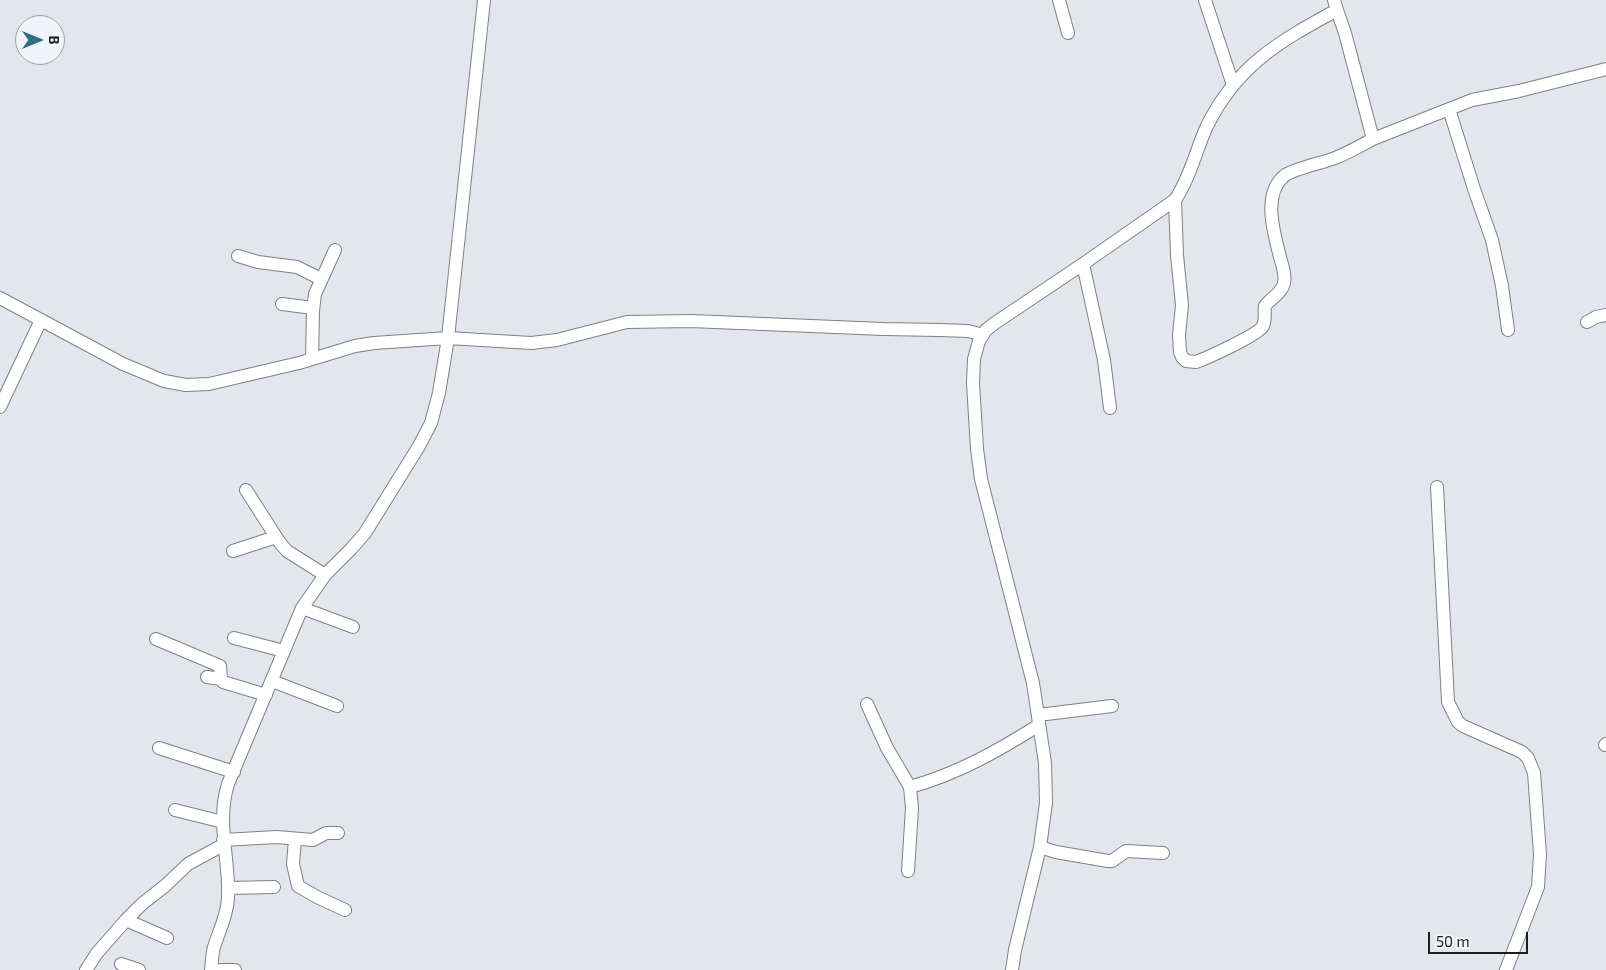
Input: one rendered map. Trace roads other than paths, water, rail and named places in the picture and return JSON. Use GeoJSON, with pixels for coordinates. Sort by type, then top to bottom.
{"type":"FeatureCollection","features":[{"type":"Feature","properties":{"kind":"street"},"geometry":{"type":"LineString","coordinates":[[211,970],[214,949],[228,900],[223,843],[224,798],[234,772],[302,608],[325,575],[365,533],[431,423],[439,393],[448,338],[484,0]]}},
{"type":"Feature","properties":{"kind":"street"},"geometry":{"type":"LineString","coordinates":[[1059,0],[1068,33]]}},
{"type":"Feature","properties":{"kind":"street"},"geometry":{"type":"LineString","coordinates":[[1205,0],[1232,85]]}},
{"type":"Feature","properties":{"kind":"street"},"geometry":{"type":"LineString","coordinates":[[1012,970],[1015,950],[1040,847],[1046,802],[1044,763],[1033,683],[981,479],[976,441],[973,383],[974,359],[979,341],[986,330],[995,323],[1175,200],[1184,184],[1207,126],[1219,103],[1232,85],[1247,68],[1270,50],[1335,5],[1345,33],[1373,140]]}},
{"type":"Feature","properties":{"kind":"street"},"geometry":{"type":"LineString","coordinates":[[1175,200],[1182,305],[1179,335],[1180,352],[1186,362],[1196,362],[1260,330],[1264,324],[1265,306],[1283,288],[1285,275],[1274,232],[1272,199],[1276,188],[1290,172],[1337,157],[1373,140],[1472,100],[1519,91],[1606,69]]}},
{"type":"Feature","properties":{"kind":"street"},"geometry":{"type":"LineString","coordinates":[[1448,109],[1492,240],[1502,286],[1508,330]]}},
{"type":"Feature","properties":{"kind":"street"},"geometry":{"type":"LineString","coordinates":[[312,359],[315,294],[335,250]]}},
{"type":"Feature","properties":{"kind":"street"},"geometry":{"type":"LineString","coordinates":[[238,256],[258,262],[297,267],[321,279]]}},
{"type":"Feature","properties":{"kind":"street"},"geometry":{"type":"LineString","coordinates":[[1084,264],[1104,360],[1110,408]]}},
{"type":"Feature","properties":{"kind":"street"},"geometry":{"type":"LineString","coordinates":[[0,298],[123,364],[164,381],[186,385],[209,384],[312,359],[355,346],[374,343],[448,338],[531,343],[556,340],[627,322],[692,321],[883,329],[961,330],[983,335]]}},
{"type":"Feature","properties":{"kind":"street"},"geometry":{"type":"LineString","coordinates":[[282,304],[313,308]]}},
{"type":"Feature","properties":{"kind":"street"},"geometry":{"type":"LineString","coordinates":[[1587,322],[1596,317],[1606,315]]}},
{"type":"Feature","properties":{"kind":"street"},"geometry":{"type":"LineString","coordinates":[[0,407],[41,320]]}},
{"type":"Feature","properties":{"kind":"street"},"geometry":{"type":"LineString","coordinates":[[1437,487],[1448,702],[1458,722],[1522,752],[1528,758],[1534,773],[1540,854],[1538,887],[1506,970]]}},
{"type":"Feature","properties":{"kind":"street"},"geometry":{"type":"LineString","coordinates":[[246,490],[287,551],[325,575]]}},
{"type":"Feature","properties":{"kind":"street"},"geometry":{"type":"LineString","coordinates":[[233,551],[276,537]]}},
{"type":"Feature","properties":{"kind":"street"},"geometry":{"type":"LineString","coordinates":[[302,608],[353,627]]}},
{"type":"Feature","properties":{"kind":"street"},"geometry":{"type":"LineString","coordinates":[[234,638],[284,652]]}},
{"type":"Feature","properties":{"kind":"street"},"geometry":{"type":"LineString","coordinates":[[156,639],[220,666],[221,679]]}},
{"type":"Feature","properties":{"kind":"street"},"geometry":{"type":"LineString","coordinates":[[207,677],[221,679],[223,682],[266,695]]}},
{"type":"Feature","properties":{"kind":"street"},"geometry":{"type":"LineString","coordinates":[[272,681],[337,706]]}},
{"type":"Feature","properties":{"kind":"street"},"geometry":{"type":"LineString","coordinates":[[866,704],[887,748],[910,787],[912,808],[908,871]]}},
{"type":"Feature","properties":{"kind":"street"},"geometry":{"type":"LineString","coordinates":[[910,787],[933,781],[964,768],[1014,740],[1038,720],[1112,706]]}},
{"type":"Feature","properties":{"kind":"street"},"geometry":{"type":"LineString","coordinates":[[159,748],[234,772]]}},
{"type":"Feature","properties":{"kind":"street"},"geometry":{"type":"LineString","coordinates":[[175,810],[223,822]]}},
{"type":"Feature","properties":{"kind":"street"},"geometry":{"type":"LineString","coordinates":[[86,970],[97,953],[126,920],[188,864],[223,843],[277,837],[313,840],[326,833],[338,833]]}},
{"type":"Feature","properties":{"kind":"street"},"geometry":{"type":"LineString","coordinates":[[295,839],[294,864],[298,886],[345,910]]}},
{"type":"Feature","properties":{"kind":"street"},"geometry":{"type":"LineString","coordinates":[[1040,847],[1056,852],[1108,861],[1112,861],[1126,851],[1164,853]]}},
{"type":"Feature","properties":{"kind":"street"},"geometry":{"type":"LineString","coordinates":[[228,888],[274,887]]}},
{"type":"Feature","properties":{"kind":"street"},"geometry":{"type":"LineString","coordinates":[[126,920],[167,938]]}},
{"type":"Feature","properties":{"kind":"street"},"geometry":{"type":"LineString","coordinates":[[121,964],[139,970]]}},
{"type":"Feature","properties":{"kind":"street"},"geometry":{"type":"LineString","coordinates":[[220,970],[235,970]]}}]}
